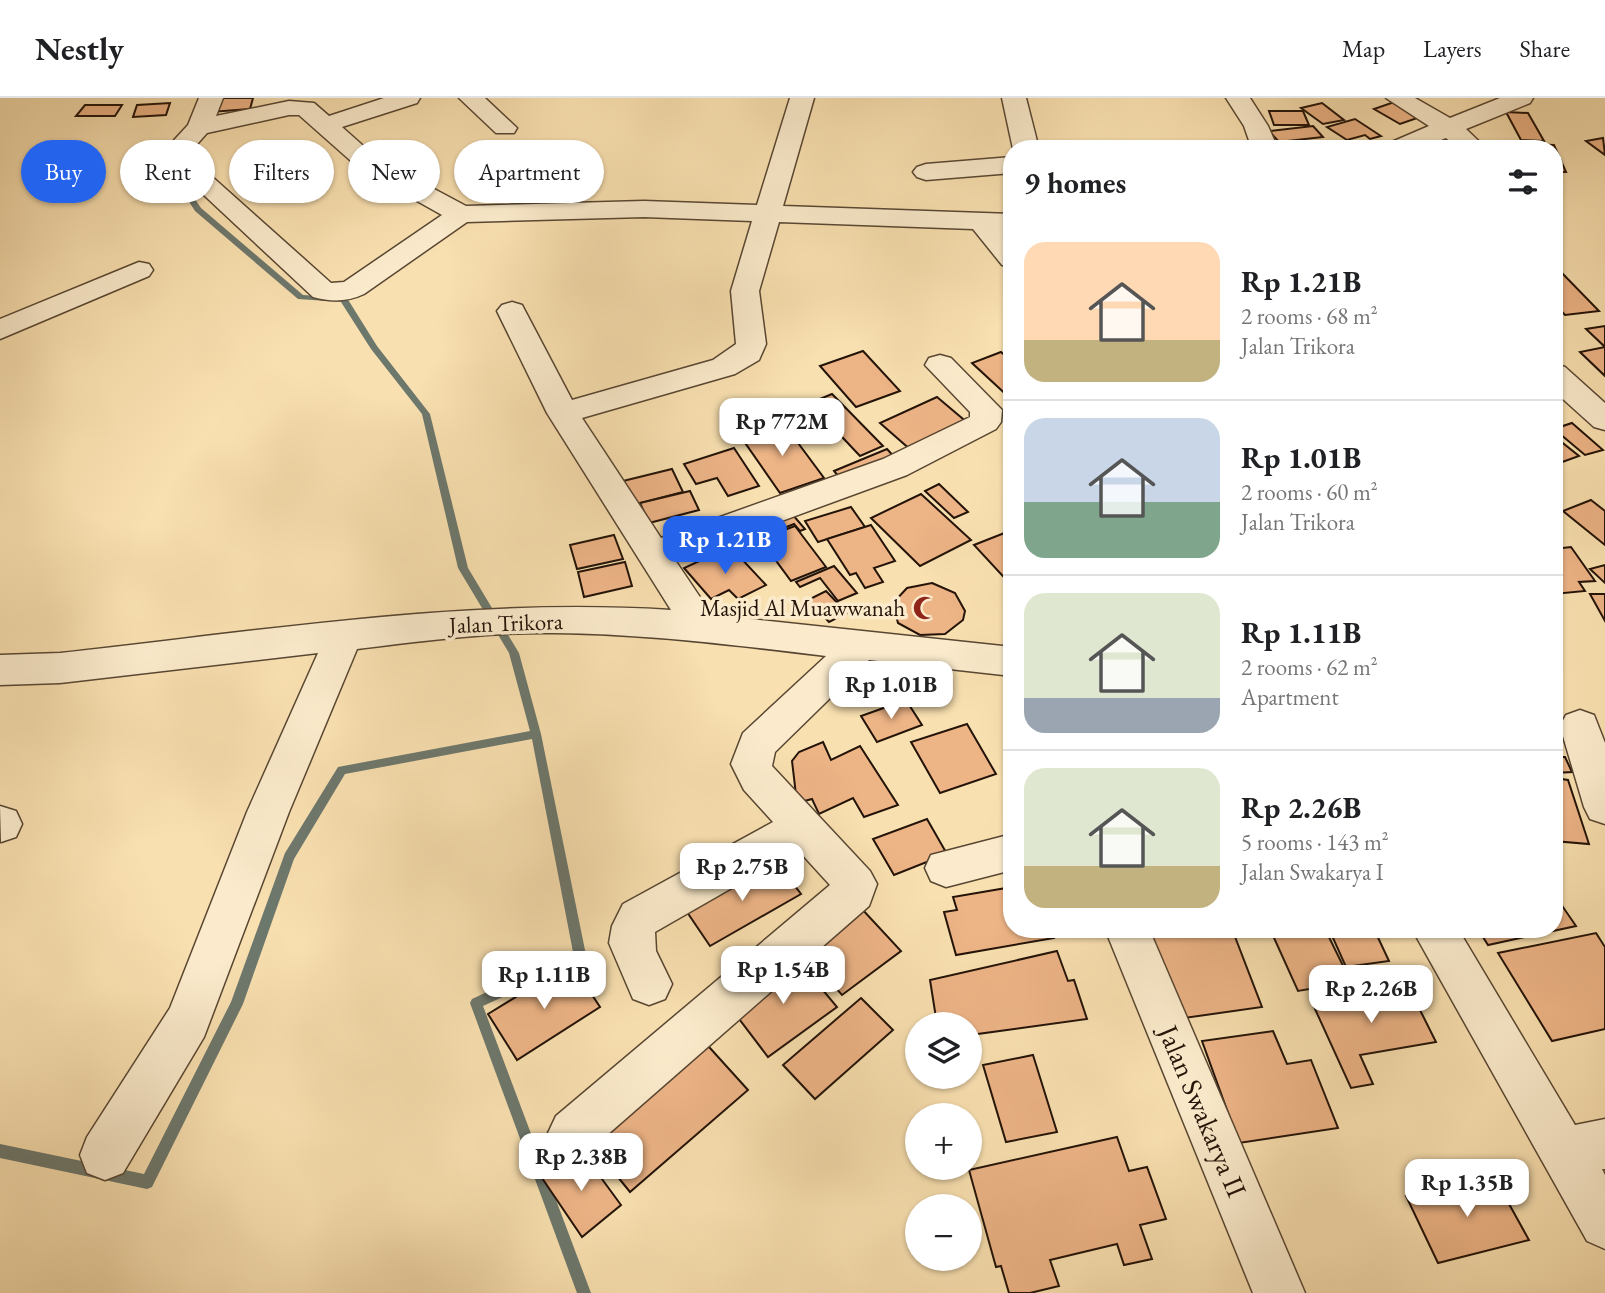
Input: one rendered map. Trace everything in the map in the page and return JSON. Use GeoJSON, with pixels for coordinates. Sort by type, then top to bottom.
{"type":"FeatureCollection","features":[{"type":"Feature","properties":{"kind":"street"},"geometry":{"type":"LineString","coordinates":[[211,98],[199,127],[178,148],[190,169],[323,291],[345,292],[354,288],[461,214]]}},
{"type":"Feature","properties":{"kind":"street"},"geometry":{"type":"LineString","coordinates":[[325,125],[408,98]]}},
{"type":"Feature","properties":{"kind":"street"},"geometry":{"type":"LineString","coordinates":[[471,98],[505,128]]}},
{"type":"Feature","properties":{"kind":"street"},"geometry":{"type":"LineString","coordinates":[[563,412],[724,367],[748,353],[751,344],[746,291],[802,98]]}},
{"type":"Feature","properties":{"kind":"street"},"geometry":{"type":"LineString","coordinates":[[1014,98],[1024,140]]}},
{"type":"Feature","properties":{"kind":"street"},"geometry":{"type":"LineString","coordinates":[[1238,98],[1261,140]]}},
{"type":"Feature","properties":{"kind":"street"},"geometry":{"type":"LineString","coordinates":[[1398,98],[1448,127],[1464,140]]}},
{"type":"Feature","properties":{"kind":"street"},"geometry":{"type":"LineString","coordinates":[[1417,140],[1521,98]]}},
{"type":"Feature","properties":{"kind":"street"},"geometry":{"type":"LineString","coordinates":[[199,127],[295,108],[309,110],[369,164],[461,214],[644,209],[1003,222]]}},
{"type":"Feature","properties":{"kind":"street"},"geometry":{"type":"LineString","coordinates":[[926,172],[1003,166]]}},
{"type":"Feature","properties":{"kind":"street"},"geometry":{"type":"LineString","coordinates":[[982,222],[1003,248]]}},
{"type":"Feature","properties":{"kind":"street"},"geometry":{"type":"LineString","coordinates":[[0,330],[139,271]]}},
{"type":"Feature","properties":{"kind":"street"},"geometry":{"type":"LineString","coordinates":[[512,311],[563,412],[701,628]]}},
{"type":"Feature","properties":{"kind":"street"},"geometry":{"type":"LineString","coordinates":[[654,554],[895,467],[985,422],[986,410],[940,365]]}},
{"type":"Feature","properties":{"kind":"street"},"geometry":{"type":"LineString","coordinates":[[1563,379],[1592,398],[1605,420]]}},
{"type":"Feature","properties":{"kind":"street","name":"Jalan Trikora"},"geometry":{"type":"LineString","coordinates":[[4,675],[344,636],[477,623],[552,619],[701,628],[862,643],[1003,661]]}},
{"type":"Feature","properties":{"kind":"street"},"geometry":{"type":"LineString","coordinates":[[105,1155],[188,1021],[268,812],[344,636]]}},
{"type":"Feature","properties":{"kind":"street"},"geometry":{"type":"LineString","coordinates":[[573,1133],[854,892],[855,884],[850,877],[758,778],[751,764],[757,744],[862,643]]}},
{"type":"Feature","properties":{"kind":"street"},"geometry":{"type":"LineString","coordinates":[[1580,726],[1605,807]]}},
{"type":"Feature","properties":{"kind":"street"},"geometry":{"type":"LineString","coordinates":[[649,985],[629,941],[630,928],[639,918],[803,826]]}},
{"type":"Feature","properties":{"kind":"street"},"geometry":{"type":"LineString","coordinates":[[946,868],[1003,854]]}},
{"type":"Feature","properties":{"kind":"street","name":"Jalan Swakarya II"},"geometry":{"type":"LineString","coordinates":[[1131,938],[1279,1293]]}},
{"type":"Feature","properties":{"kind":"street"},"geometry":{"type":"LineString","coordinates":[[1440,938],[1584,1148],[1605,1223]]}},
{"type":"Feature","properties":{"kind":"building"},"geometry":{"type":"Polygon","coordinates":[[[215,98],[253,98],[250,109],[211,112],[215,98]]]}},
{"type":"Feature","properties":{"kind":"building"},"geometry":{"type":"Polygon","coordinates":[[[1397,101],[1423,116],[1400,124],[1374,109],[1397,101]]]}},
{"type":"Feature","properties":{"kind":"building"},"geometry":{"type":"Polygon","coordinates":[[[170,103],[166,115],[133,117],[137,105],[170,103]]]}},
{"type":"Feature","properties":{"kind":"building"},"geometry":{"type":"Polygon","coordinates":[[[1322,103],[1344,120],[1323,124],[1301,108],[1322,103]]]}},
{"type":"Feature","properties":{"kind":"building"},"geometry":{"type":"Polygon","coordinates":[[[85,105],[122,105],[115,116],[76,116],[85,105]]]}},
{"type":"Feature","properties":{"kind":"building"},"geometry":{"type":"Polygon","coordinates":[[[1269,111],[1303,111],[1309,125],[1274,125],[1269,111]]]}},
{"type":"Feature","properties":{"kind":"building"},"geometry":{"type":"Polygon","coordinates":[[[1506,112],[1528,113],[1543,140],[1521,140],[1506,112]]]}},
{"type":"Feature","properties":{"kind":"building"},"geometry":{"type":"Polygon","coordinates":[[[1355,119],[1381,136],[1370,139],[1365,135],[1347,140],[1327,127],[1355,119]]]}},
{"type":"Feature","properties":{"kind":"building"},"geometry":{"type":"Polygon","coordinates":[[[1313,126],[1323,137],[1277,140],[1269,131],[1313,126]]]}},
{"type":"Feature","properties":{"kind":"building"},"geometry":{"type":"Polygon","coordinates":[[[1603,138],[1605,155],[1586,141],[1603,138]]]}},
{"type":"Feature","properties":{"kind":"building"},"geometry":{"type":"Polygon","coordinates":[[[1563,274],[1599,311],[1565,315],[1563,313],[1563,274]]]}},
{"type":"Feature","properties":{"kind":"building"},"geometry":{"type":"Polygon","coordinates":[[[1605,326],[1605,347],[1586,329],[1605,326]]]}},
{"type":"Feature","properties":{"kind":"building"},"geometry":{"type":"Polygon","coordinates":[[[1605,347],[1605,376],[1580,352],[1605,347]]]}},
{"type":"Feature","properties":{"kind":"building"},"geometry":{"type":"Polygon","coordinates":[[[863,351],[900,391],[856,407],[820,366],[863,351]]]}},
{"type":"Feature","properties":{"kind":"building"},"geometry":{"type":"Polygon","coordinates":[[[1001,352],[1003,354],[1003,392],[972,363],[1001,352]]]}},
{"type":"Feature","properties":{"kind":"building"},"geometry":{"type":"Polygon","coordinates":[[[832,394],[883,446],[860,456],[810,403],[832,394]]]}},
{"type":"Feature","properties":{"kind":"building"},"geometry":{"type":"Polygon","coordinates":[[[937,397],[969,424],[912,451],[880,423],[937,397]]]}},
{"type":"Feature","properties":{"kind":"building"},"geometry":{"type":"Polygon","coordinates":[[[1572,423],[1603,450],[1585,455],[1563,437],[1563,426],[1572,423]]]}},
{"type":"Feature","properties":{"kind":"building"},"geometry":{"type":"Polygon","coordinates":[[[784,424],[824,478],[780,493],[741,437],[784,424]]]}},
{"type":"Feature","properties":{"kind":"building"},"geometry":{"type":"Polygon","coordinates":[[[1563,443],[1579,456],[1563,462],[1563,443]]]}},
{"type":"Feature","properties":{"kind":"building"},"geometry":{"type":"Polygon","coordinates":[[[734,448],[759,486],[728,496],[717,478],[696,484],[684,464],[734,448]]]}},
{"type":"Feature","properties":{"kind":"building"},"geometry":{"type":"Polygon","coordinates":[[[887,449],[896,459],[843,482],[834,471],[887,449]]]}},
{"type":"Feature","properties":{"kind":"building"},"geometry":{"type":"Polygon","coordinates":[[[672,469],[683,492],[629,506],[619,482],[672,469]]]}},
{"type":"Feature","properties":{"kind":"building"},"geometry":{"type":"Polygon","coordinates":[[[939,484],[968,512],[954,518],[925,491],[939,484]]]}},
{"type":"Feature","properties":{"kind":"building"},"geometry":{"type":"Polygon","coordinates":[[[690,491],[699,510],[649,523],[640,503],[690,491]]]}},
{"type":"Feature","properties":{"kind":"building"},"geometry":{"type":"Polygon","coordinates":[[[921,494],[971,540],[920,566],[871,518],[921,494]]]}},
{"type":"Feature","properties":{"kind":"building"},"geometry":{"type":"Polygon","coordinates":[[[1591,500],[1605,511],[1605,545],[1563,511],[1591,500]]]}},
{"type":"Feature","properties":{"kind":"building"},"geometry":{"type":"Polygon","coordinates":[[[851,507],[865,527],[818,542],[805,521],[851,507]]]}},
{"type":"Feature","properties":{"kind":"building"},"geometry":{"type":"Polygon","coordinates":[[[787,508],[805,529],[800,531],[794,524],[764,536],[752,522],[787,508]]]}},
{"type":"Feature","properties":{"kind":"building"},"geometry":{"type":"Polygon","coordinates":[[[871,525],[895,561],[874,568],[883,582],[865,588],[856,573],[850,575],[827,539],[871,525]]]}},
{"type":"Feature","properties":{"kind":"building"},"geometry":{"type":"Polygon","coordinates":[[[795,526],[826,567],[791,581],[760,539],[795,526]]]}},
{"type":"Feature","properties":{"kind":"building"},"geometry":{"type":"Polygon","coordinates":[[[1003,534],[1003,576],[974,545],[1003,534]]]}},
{"type":"Feature","properties":{"kind":"building"},"geometry":{"type":"Polygon","coordinates":[[[614,535],[623,559],[577,569],[570,545],[614,535]]]}},
{"type":"Feature","properties":{"kind":"building"},"geometry":{"type":"Polygon","coordinates":[[[1571,547],[1595,581],[1579,582],[1585,591],[1563,593],[1563,548],[1571,547]]]}},
{"type":"Feature","properties":{"kind":"building"},"geometry":{"type":"Polygon","coordinates":[[[719,552],[727,560],[738,555],[766,585],[738,599],[729,590],[711,599],[684,568],[719,552]]]}},
{"type":"Feature","properties":{"kind":"building"},"geometry":{"type":"Polygon","coordinates":[[[625,562],[632,586],[584,597],[578,572],[625,562]]]}},
{"type":"Feature","properties":{"kind":"building"},"geometry":{"type":"Polygon","coordinates":[[[1605,565],[1605,583],[1590,569],[1605,565]]]}},
{"type":"Feature","properties":{"kind":"building"},"geometry":{"type":"Polygon","coordinates":[[[834,566],[857,593],[838,601],[820,578],[800,587],[796,582],[834,566]]]}},
{"type":"Feature","properties":{"kind":"building"},"geometry":{"type":"Polygon","coordinates":[[[932,583],[955,593],[965,611],[963,620],[945,634],[920,635],[898,623],[893,603],[907,588],[932,583]]]}},
{"type":"Feature","properties":{"kind":"building"},"geometry":{"type":"Polygon","coordinates":[[[826,591],[847,613],[829,622],[808,600],[826,591]]]}},
{"type":"Feature","properties":{"kind":"building"},"geometry":{"type":"Polygon","coordinates":[[[1590,594],[1605,594],[1605,621],[1590,594]]]}},
{"type":"Feature","properties":{"kind":"building"},"geometry":{"type":"Polygon","coordinates":[[[906,700],[922,725],[877,742],[861,716],[906,700]]]}},
{"type":"Feature","properties":{"kind":"building"},"geometry":{"type":"Polygon","coordinates":[[[967,724],[996,774],[940,793],[911,742],[967,724]]]}},
{"type":"Feature","properties":{"kind":"building"},"geometry":{"type":"Polygon","coordinates":[[[823,742],[831,760],[860,746],[898,805],[864,817],[853,798],[819,814],[812,799],[797,803],[792,761],[799,752],[823,742]]]}},
{"type":"Feature","properties":{"kind":"building"},"geometry":{"type":"Polygon","coordinates":[[[1563,757],[1565,757],[1572,772],[1563,772],[1563,757]]]}},
{"type":"Feature","properties":{"kind":"building"},"geometry":{"type":"Polygon","coordinates":[[[1563,779],[1568,780],[1589,844],[1563,842],[1563,779]]]}},
{"type":"Feature","properties":{"kind":"building"},"geometry":{"type":"Polygon","coordinates":[[[927,819],[947,854],[894,875],[873,839],[927,819]]]}},
{"type":"Feature","properties":{"kind":"building"},"geometry":{"type":"Polygon","coordinates":[[[775,860],[801,894],[710,946],[685,909],[775,860]]]}},
{"type":"Feature","properties":{"kind":"building"},"geometry":{"type":"Polygon","coordinates":[[[1003,889],[1003,938],[1054,938],[956,955],[944,912],[957,910],[953,897],[1003,889]]]}},
{"type":"Feature","properties":{"kind":"building"},"geometry":{"type":"Polygon","coordinates":[[[1563,907],[1576,926],[1563,929],[1563,907]]]}},
{"type":"Feature","properties":{"kind":"building"},"geometry":{"type":"Polygon","coordinates":[[[861,908],[901,951],[842,995],[802,950],[861,908]]]}},
{"type":"Feature","properties":{"kind":"building"},"geometry":{"type":"Polygon","coordinates":[[[1596,933],[1605,947],[1605,1029],[1552,1041],[1498,953],[1596,933]]]}},
{"type":"Feature","properties":{"kind":"building"},"geometry":{"type":"Polygon","coordinates":[[[1143,938],[1235,938],[1262,1007],[1170,1020],[1143,938]]]}},
{"type":"Feature","properties":{"kind":"building"},"geometry":{"type":"Polygon","coordinates":[[[1274,938],[1329,938],[1351,982],[1298,991],[1274,938]]]}},
{"type":"Feature","properties":{"kind":"building"},"geometry":{"type":"Polygon","coordinates":[[[1333,938],[1378,938],[1389,961],[1346,967],[1333,938]]]}},
{"type":"Feature","properties":{"kind":"building"},"geometry":{"type":"Polygon","coordinates":[[[1484,938],[1520,938],[1488,945],[1484,938]]]}},
{"type":"Feature","properties":{"kind":"building"},"geometry":{"type":"Polygon","coordinates":[[[1057,951],[1068,981],[1074,980],[1087,1019],[982,1033],[982,1012],[935,1012],[930,980],[1057,951]]]}},
{"type":"Feature","properties":{"kind":"building"},"geometry":{"type":"Polygon","coordinates":[[[793,954],[837,1007],[768,1057],[730,1007],[793,954]]]}},
{"type":"Feature","properties":{"kind":"building"},"geometry":{"type":"Polygon","coordinates":[[[571,963],[600,1007],[517,1060],[488,1014],[571,963]]]}},
{"type":"Feature","properties":{"kind":"building"},"geometry":{"type":"Polygon","coordinates":[[[1406,982],[1436,1042],[1360,1055],[1373,1084],[1351,1088],[1310,998],[1406,982]]]}},
{"type":"Feature","properties":{"kind":"building"},"geometry":{"type":"Polygon","coordinates":[[[861,998],[893,1030],[815,1099],[783,1065],[861,998]]]}},
{"type":"Feature","properties":{"kind":"building"},"geometry":{"type":"Polygon","coordinates":[[[1273,1031],[1287,1064],[1311,1060],[1338,1128],[1239,1143],[1202,1041],[1273,1031]]]}},
{"type":"Feature","properties":{"kind":"building"},"geometry":{"type":"Polygon","coordinates":[[[700,1037],[748,1090],[630,1192],[583,1134],[700,1037]]]}},
{"type":"Feature","properties":{"kind":"building"},"geometry":{"type":"Polygon","coordinates":[[[1033,1055],[1057,1132],[1006,1142],[983,1065],[1033,1055]]]}},
{"type":"Feature","properties":{"kind":"building"},"geometry":{"type":"Polygon","coordinates":[[[1117,1137],[1129,1171],[1147,1167],[1166,1219],[1140,1225],[1152,1259],[1124,1265],[1117,1244],[1050,1260],[1059,1286],[1030,1293],[1009,1293],[1001,1266],[996,1267],[982,1217],[982,1194],[976,1194],[972,1180],[982,1180],[982,1167],[1117,1137]]]}},
{"type":"Feature","properties":{"kind":"building"},"geometry":{"type":"Polygon","coordinates":[[[580,1149],[621,1205],[582,1237],[542,1178],[580,1149]]]}},
{"type":"Feature","properties":{"kind":"building"},"geometry":{"type":"Polygon","coordinates":[[[1493,1175],[1529,1240],[1438,1263],[1406,1196],[1493,1175]]]}},
{"type":"Feature","properties":{"kind":"waterway"},"geometry":{"type":"LineString","coordinates":[[194,203],[301,297],[344,300],[374,347],[426,414],[463,568],[514,653],[536,734]]}},
{"type":"Feature","properties":{"kind":"waterway"},"geometry":{"type":"LineString","coordinates":[[0,1151],[147,1182],[237,1004],[289,857],[342,770],[536,734]]}},
{"type":"Feature","properties":{"kind":"waterway"},"geometry":{"type":"LineString","coordinates":[[536,734],[580,955],[476,1003],[584,1293]]}},
{"type":"Feature","properties":{"kind":"place","name":"Masjid Al Muawwanah"},"geometry":{"type":"Point","coordinates":[925,608]}}]}
